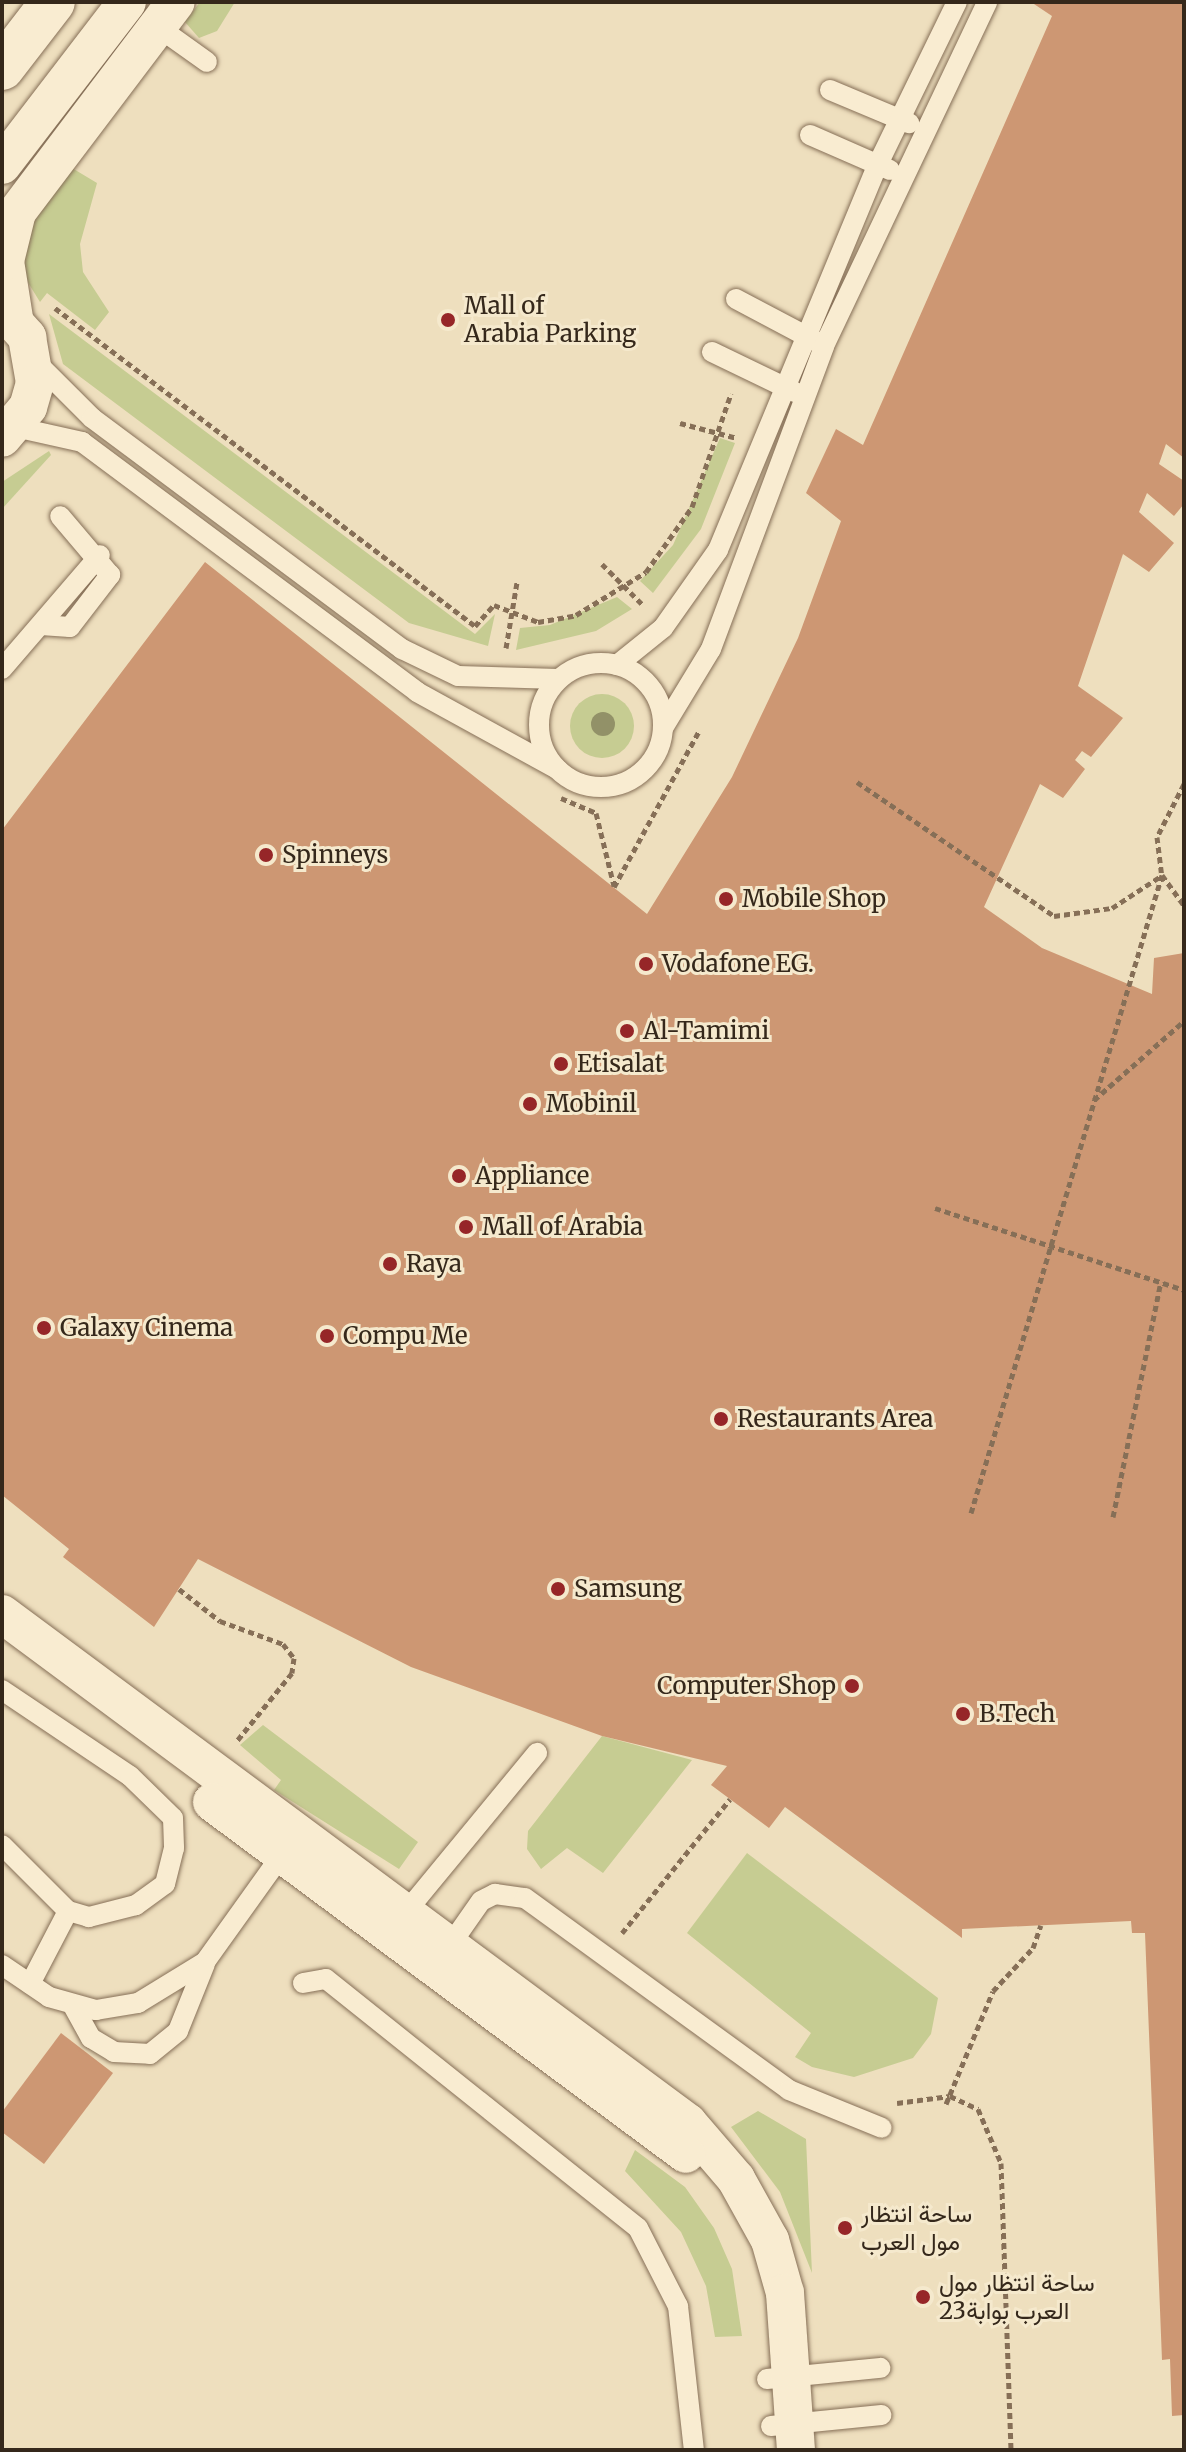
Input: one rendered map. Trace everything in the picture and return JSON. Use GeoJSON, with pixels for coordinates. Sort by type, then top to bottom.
{"type":"FeatureCollection","features":[{"type":"Feature","properties":{"kind":"main road"},"geometry":{"type":"LineString","coordinates":[[2,68],[53,2]]}},
{"type":"Feature","properties":{"kind":"street"},"geometry":{"type":"LineString","coordinates":[[2,165],[127,2]]}},
{"type":"Feature","properties":{"kind":"street"},"geometry":{"type":"LineString","coordinates":[[9,432],[32,395],[5,261],[17,212],[167,14]]}},
{"type":"Feature","properties":{"kind":"street"},"geometry":{"type":"LineString","coordinates":[[2,1614],[443,1956],[696,2164],[751,2258],[779,2378],[783,2438]]}},
{"type":"Feature","properties":{"kind":"street"},"geometry":{"type":"LineString","coordinates":[[2,1644],[281,1856],[398,1922]]}},
{"type":"Feature","properties":{"kind":"lane"},"geometry":{"type":"LineString","coordinates":[[9,432],[82,442],[417,692],[593,786],[623,782],[648,765],[663,728],[711,649],[804,396],[816,342],[878,164],[957,2]]}},
{"type":"Feature","properties":{"kind":"lane"},"geometry":{"type":"LineString","coordinates":[[617,665],[663,628],[718,550],[784,387],[816,342],[903,176],[987,2]]}},
{"type":"Feature","properties":{"kind":"lane"},"geometry":{"type":"LineString","coordinates":[[167,14],[207,62]]}},
{"type":"Feature","properties":{"kind":"lane"},"geometry":{"type":"LineString","coordinates":[[830,90],[924,129]]}},
{"type":"Feature","properties":{"kind":"lane"},"geometry":{"type":"LineString","coordinates":[[810,135],[903,176]]}},
{"type":"Feature","properties":{"kind":"lane"},"geometry":{"type":"LineString","coordinates":[[736,299],[816,342]]}},
{"type":"Feature","properties":{"kind":"lane"},"geometry":{"type":"LineString","coordinates":[[19,331],[92,418],[402,649],[458,676],[558,679],[597,663],[617,665],[652,689],[663,728]]}},
{"type":"Feature","properties":{"kind":"lane"},"geometry":{"type":"LineString","coordinates":[[712,352],[804,396]]}},
{"type":"Feature","properties":{"kind":"lane"},"geometry":{"type":"LineString","coordinates":[[2,669],[41,625],[57,631],[75,621],[110,575],[100,555],[60,516]]}},
{"type":"Feature","properties":{"kind":"lane"},"geometry":{"type":"LineString","coordinates":[[557,769],[539,724],[558,679]]}},
{"type":"Feature","properties":{"kind":"lane"},"geometry":{"type":"LineString","coordinates":[[2,1690],[130,1776],[173,1818],[165,1884],[136,1905],[89,1917],[68,1911],[2,1845]]}},
{"type":"Feature","properties":{"kind":"lane"},"geometry":{"type":"LineString","coordinates":[[398,1922],[537,1753]]}},
{"type":"Feature","properties":{"kind":"lane"},"geometry":{"type":"LineString","coordinates":[[72,2004],[91,2038],[114,2052],[150,2054],[178,2031],[205,1962],[281,1856]]}},
{"type":"Feature","properties":{"kind":"lane"},"geometry":{"type":"LineString","coordinates":[[443,1956],[481,1901],[510,1893],[604,1956],[789,2090],[882,2128]]}},
{"type":"Feature","properties":{"kind":"lane"},"geometry":{"type":"LineString","coordinates":[[30,1984],[68,1911]]}},
{"type":"Feature","properties":{"kind":"lane"},"geometry":{"type":"LineString","coordinates":[[2,1965],[30,1984],[72,2004],[96,2010],[138,2003],[205,1962]]}},
{"type":"Feature","properties":{"kind":"lane"},"geometry":{"type":"LineString","coordinates":[[303,1983],[326,1979],[638,2228],[678,2306],[694,2450]]}},
{"type":"Feature","properties":{"kind":"lane"},"geometry":{"type":"LineString","coordinates":[[779,2378],[880,2368]]}},
{"type":"Feature","properties":{"kind":"lane"},"geometry":{"type":"LineString","coordinates":[[783,2438],[881,2415]]}},
{"type":"Feature","properties":{"kind":"path"},"geometry":{"type":"LineString","coordinates":[[19,331],[52,305],[475,626],[494,605],[538,622],[576,615],[646,572],[692,507],[731,394]]}},
{"type":"Feature","properties":{"kind":"path"},"geometry":{"type":"LineString","coordinates":[[857,782],[1054,916],[1112,908],[1162,875]]}},
{"type":"Feature","properties":{"kind":"path"},"geometry":{"type":"LineString","coordinates":[[971,1513],[1162,875],[1161,818],[1184,784]]}},
{"type":"Feature","properties":{"kind":"path"},"geometry":{"type":"LineString","coordinates":[[1162,875],[1184,905]]}},
{"type":"Feature","properties":{"kind":"path"},"geometry":{"type":"LineString","coordinates":[[1094,1100],[1184,1021]]}},
{"type":"Feature","properties":{"kind":"path"},"geometry":{"type":"LineString","coordinates":[[935,1208],[1184,1290]]}},
{"type":"Feature","properties":{"kind":"path"},"geometry":{"type":"LineString","coordinates":[[1113,1517],[1161,1282]]}},
{"type":"Feature","properties":{"kind":"path"},"geometry":{"type":"LineString","coordinates":[[179,1589],[220,1621],[283,1644],[294,1658],[292,1673],[234,1746],[244,1754]]}},
{"type":"Feature","properties":{"kind":"path"},"geometry":{"type":"LineString","coordinates":[[604,1956],[730,1799]]}},
{"type":"Feature","properties":{"kind":"path"},"geometry":{"type":"LineString","coordinates":[[946,2104],[993,1991],[1033,1948],[1041,1925]]}},
{"type":"Feature","properties":{"kind":"green space"},"geometry":{"type":"Polygon","coordinates":[[[200,2],[235,2],[217,31],[199,38],[185,22],[200,2]]]}},
{"type":"Feature","properties":{"kind":"green space"},"geometry":{"type":"Polygon","coordinates":[[[72,168],[97,183],[80,244],[83,272],[109,312],[95,330],[47,293],[40,302],[24,276],[23,236],[72,168]]]}},
{"type":"Feature","properties":{"kind":"green space"},"geometry":{"type":"Polygon","coordinates":[[[49,314],[475,634],[495,614],[488,646],[409,623],[63,364],[49,314]]]}},
{"type":"Feature","properties":{"kind":"green space"},"geometry":{"type":"Polygon","coordinates":[[[720,438],[735,443],[701,529],[653,593],[640,581],[673,545],[720,438]]]}},
{"type":"Feature","properties":{"kind":"green space"},"geometry":{"type":"Polygon","coordinates":[[[49,451],[51,455],[2,509],[2,482],[49,451]]]}},
{"type":"Feature","properties":{"kind":"green space"},"geometry":{"type":"Polygon","coordinates":[[[617,597],[632,609],[596,631],[516,650],[520,628],[550,625],[617,597]]]}},
{"type":"Feature","properties":{"kind":"green space"},"geometry":{"type":"Polygon","coordinates":[[[602,694],[620,700],[628,708],[634,726],[628,744],[620,752],[602,758],[584,752],[576,744],[570,726],[576,708],[584,700],[602,694]]]}},
{"type":"Feature","properties":{"kind":"green space"},"geometry":{"type":"Polygon","coordinates":[[[263,1725],[418,1842],[399,1869],[274,1790],[281,1780],[240,1745],[263,1725]]]}},
{"type":"Feature","properties":{"kind":"green space"},"geometry":{"type":"Polygon","coordinates":[[[602,1736],[692,1760],[603,1873],[567,1848],[541,1869],[527,1849],[528,1831],[602,1736]]]}},
{"type":"Feature","properties":{"kind":"green space"},"geometry":{"type":"Polygon","coordinates":[[[747,1853],[938,1998],[931,2034],[913,2058],[854,2077],[812,2067],[795,2057],[811,2033],[687,1933],[747,1853]]]}},
{"type":"Feature","properties":{"kind":"green space"},"geometry":{"type":"Polygon","coordinates":[[[758,2111],[806,2139],[812,2273],[780,2192],[731,2127],[758,2111]]]}},
{"type":"Feature","properties":{"kind":"green space"},"geometry":{"type":"Polygon","coordinates":[[[635,2150],[685,2187],[714,2228],[732,2269],[742,2336],[715,2337],[706,2286],[681,2232],[625,2171],[635,2150]]]}},
{"type":"Feature","properties":{"kind":"building","name":"Mall of Arabia"},"geometry":{"type":"Polygon","coordinates":[[[1031,2],[1184,2],[1184,458],[1166,444],[1159,464],[1184,481],[1184,504],[1174,516],[1147,493],[1139,512],[1174,543],[1149,572],[1123,554],[1078,686],[1123,718],[1091,757],[1082,751],[1075,760],[1085,769],[1063,798],[1040,784],[984,907],[1042,948],[1152,994],[1154,958],[1184,953],[1184,2415],[1172,2416],[1170,2359],[1162,2360],[1145,1933],[1132,1933],[1131,1921],[962,1929],[962,1938],[785,1807],[769,1828],[711,1785],[727,1766],[602,1736],[411,1667],[198,1559],[154,1627],[63,1557],[69,1549],[2,1495],[2,830],[205,562],[647,914],[732,777],[798,638],[841,521],[806,493],[836,429],[863,445],[1052,16],[1031,2]]]}},
{"type":"Feature","properties":{"kind":"building"},"geometry":{"type":"Polygon","coordinates":[[[61,2033],[113,2073],[44,2164],[2,2132],[2,2112],[61,2033]]]}},
{"type":"Feature","properties":{"kind":"place","name":"Mall of Arabia Parking"},"geometry":{"type":"Point","coordinates":[448,320]}},
{"type":"Feature","properties":{"kind":"place","name":"Spinneys"},"geometry":{"type":"Point","coordinates":[266,855]}},
{"type":"Feature","properties":{"kind":"place","name":"Mobile Shop"},"geometry":{"type":"Point","coordinates":[726,899]}},
{"type":"Feature","properties":{"kind":"place","name":"Vodafone EG."},"geometry":{"type":"Point","coordinates":[646,964]}},
{"type":"Feature","properties":{"kind":"place","name":"Al-Tamimi"},"geometry":{"type":"Point","coordinates":[627,1031]}},
{"type":"Feature","properties":{"kind":"place","name":"Etisalat"},"geometry":{"type":"Point","coordinates":[561,1064]}},
{"type":"Feature","properties":{"kind":"place","name":"Mobinil"},"geometry":{"type":"Point","coordinates":[530,1104]}},
{"type":"Feature","properties":{"kind":"place","name":"Appliance"},"geometry":{"type":"Point","coordinates":[459,1176]}},
{"type":"Feature","properties":{"kind":"place","name":"Mall of Arabia"},"geometry":{"type":"Point","coordinates":[466,1227]}},
{"type":"Feature","properties":{"kind":"place","name":"Raya"},"geometry":{"type":"Point","coordinates":[390,1264]}},
{"type":"Feature","properties":{"kind":"place","name":"Galaxy Cinema"},"geometry":{"type":"Point","coordinates":[44,1328]}},
{"type":"Feature","properties":{"kind":"place","name":"Compu Me"},"geometry":{"type":"Point","coordinates":[327,1336]}},
{"type":"Feature","properties":{"kind":"place","name":"Restaurants Area"},"geometry":{"type":"Point","coordinates":[721,1419]}},
{"type":"Feature","properties":{"kind":"place","name":"Samsung"},"geometry":{"type":"Point","coordinates":[558,1589]}},
{"type":"Feature","properties":{"kind":"place","name":"Computer Shop"},"geometry":{"type":"Point","coordinates":[852,1686]}},
{"type":"Feature","properties":{"kind":"place","name":"B.Tech"},"geometry":{"type":"Point","coordinates":[963,1714]}},
{"type":"Feature","properties":{"kind":"place","name":"ساحة انتظار مول العرب"},"geometry":{"type":"Point","coordinates":[845,2228]}},
{"type":"Feature","properties":{"kind":"place","name":"ساحة انتظار مول العرب بوابة23"},"geometry":{"type":"Point","coordinates":[923,2297]}}]}
